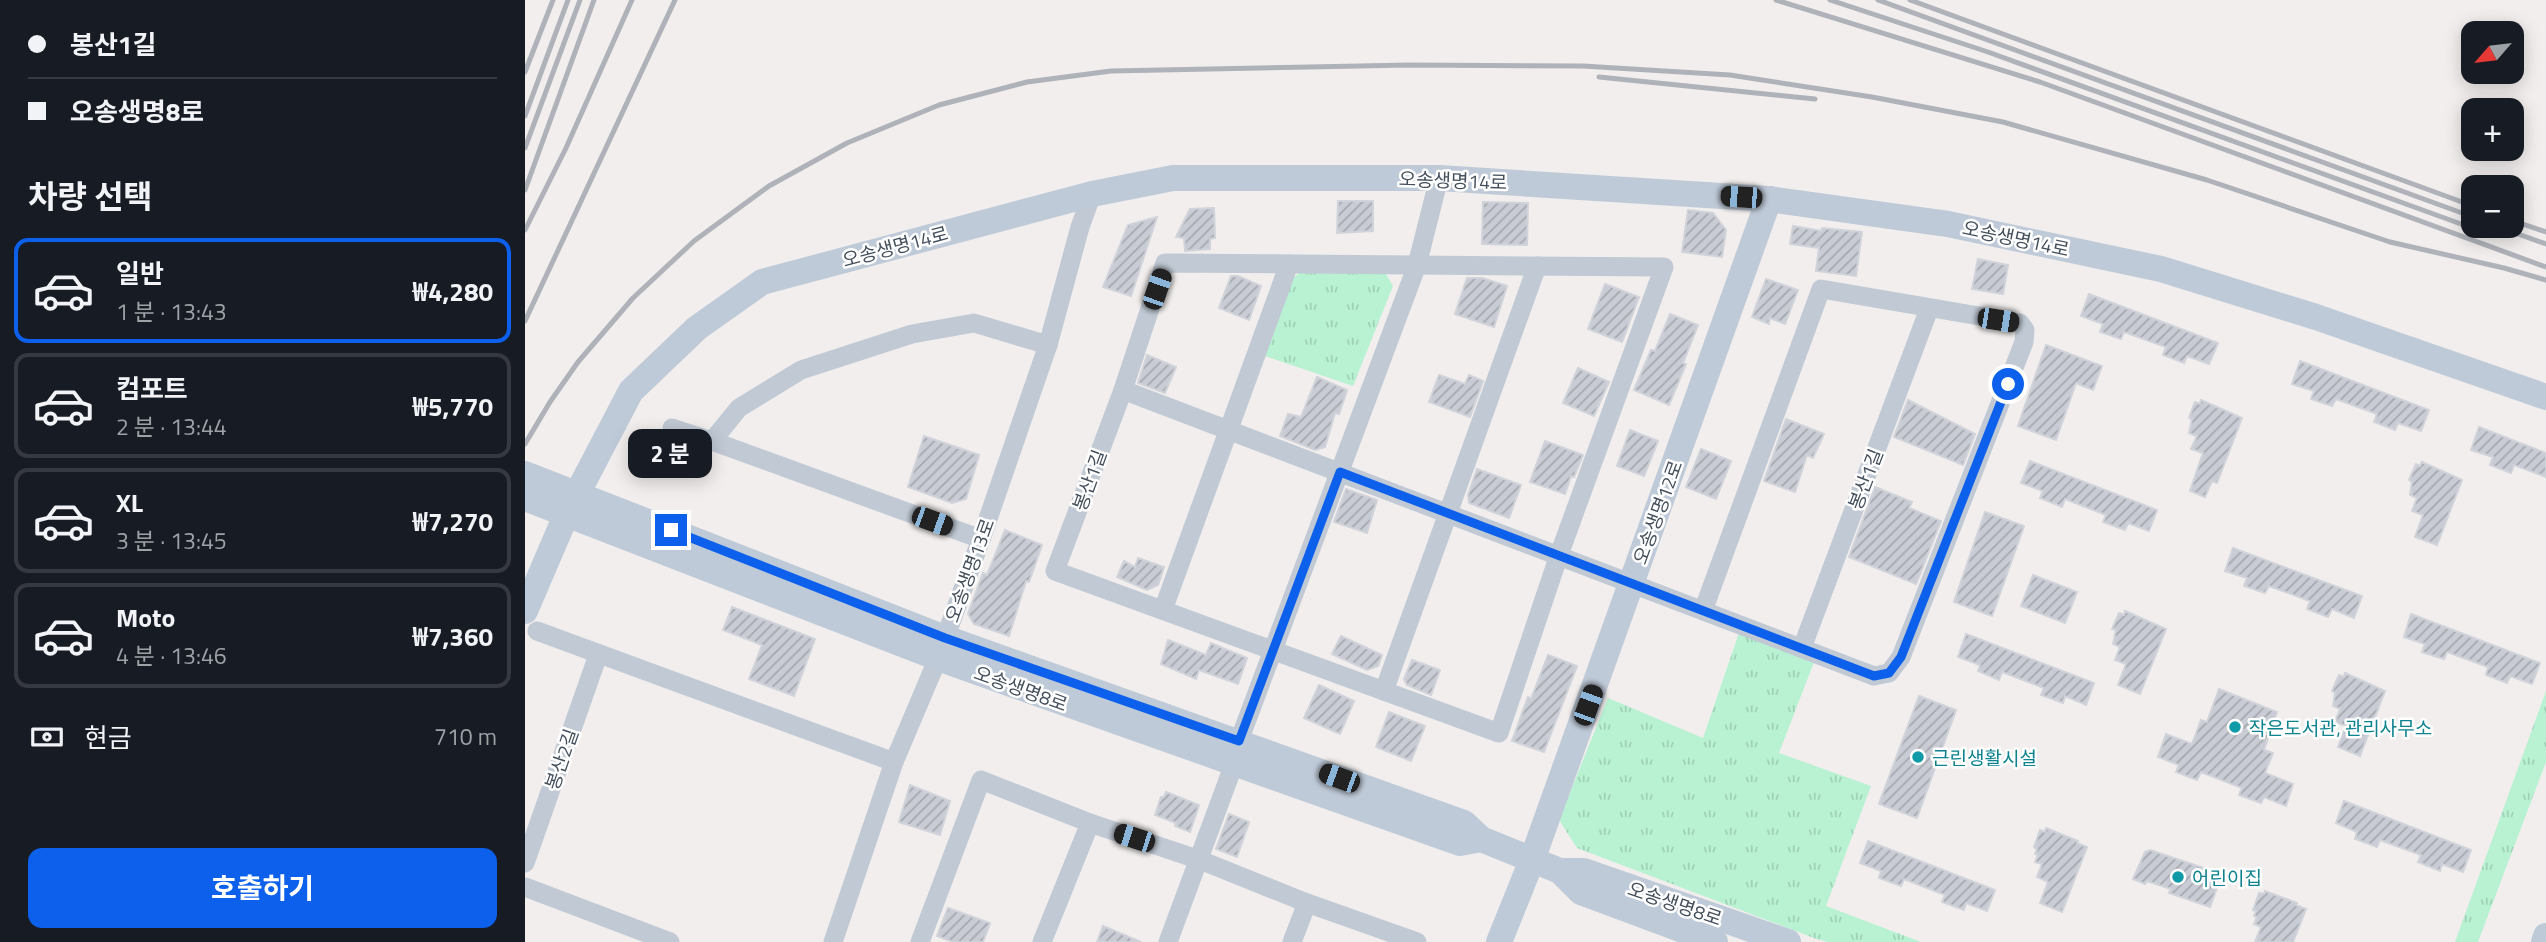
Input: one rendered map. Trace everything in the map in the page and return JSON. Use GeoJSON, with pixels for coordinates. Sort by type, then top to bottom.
{"type":"FeatureCollection","features":[{"type":"Feature","properties":{"kind":"street","name":"오송생명14로"},"geometry":{"type":"LineString","coordinates":[[531,621],[572,503],[631,391],[697,328],[762,282],[1092,194],[1173,178],[1439,178],[1769,199],[1948,224],[2161,270],[2316,317],[2546,397]]}},
{"type":"Feature","properties":{"kind":"street"},"geometry":{"type":"LineString","coordinates":[[1168,942],[1417,265],[1439,178]]}},
{"type":"Feature","properties":{"kind":"street","name":"오송생명13로"},"geometry":{"type":"LineString","coordinates":[[833,942],[894,762],[941,648],[1048,345],[1080,227],[1092,194]]}},
{"type":"Feature","properties":{"kind":"street","name":"오송생명12로"},"geometry":{"type":"LineString","coordinates":[[1499,942],[1532,860],[1769,199]]}},
{"type":"Feature","properties":{"kind":"street","name":"봉산1길"},"geometry":{"type":"LineString","coordinates":[[1163,610],[1055,571],[1123,390],[1165,263],[1289,264]]}},
{"type":"Feature","properties":{"kind":"street"},"geometry":{"type":"LineString","coordinates":[[1289,264],[1664,267],[1559,555],[1499,733],[1163,610],[1289,264]]}},
{"type":"Feature","properties":{"kind":"street"},"geometry":{"type":"LineString","coordinates":[[1384,691],[1538,266]]}},
{"type":"Feature","properties":{"kind":"street"},"geometry":{"type":"LineString","coordinates":[[1123,390],[1559,555],[1703,611],[1874,676],[1889,673],[1901,657],[2024,342],[2025,330],[2021,323],[1821,289],[1703,611]]}},
{"type":"Feature","properties":{"kind":"street","name":"봉산1길"},"geometry":{"type":"LineString","coordinates":[[1802,648],[1929,309]]}},
{"type":"Feature","properties":{"kind":"street"},"geometry":{"type":"LineString","coordinates":[[712,441],[739,408],[801,370],[912,334],[974,323],[1048,345]]}},
{"type":"Feature","properties":{"kind":"street"},"geometry":{"type":"LineString","coordinates":[[672,428],[981,538]]}},
{"type":"Feature","properties":{"kind":"street"},"geometry":{"type":"LineString","coordinates":[[525,474],[572,503]]}},
{"type":"Feature","properties":{"kind":"street"},"geometry":{"type":"LineString","coordinates":[[525,498],[572,503]]}},
{"type":"Feature","properties":{"kind":"street","name":"오송생명8로"},"geometry":{"type":"LineString","coordinates":[[572,503],[941,648],[1237,753],[1460,843],[1481,839],[1560,871],[1584,871],[1788,942]]}},
{"type":"Feature","properties":{"kind":"street"},"geometry":{"type":"LineString","coordinates":[[531,621],[598,655],[894,762]]}},
{"type":"Feature","properties":{"kind":"street","name":"봉산2길"},"geometry":{"type":"LineString","coordinates":[[525,863],[598,655]]}},
{"type":"Feature","properties":{"kind":"street"},"geometry":{"type":"LineString","coordinates":[[920,942],[981,780],[1090,823],[1200,859],[1307,903],[1417,942]]}},
{"type":"Feature","properties":{"kind":"street"},"geometry":{"type":"LineString","coordinates":[[1042,942],[1090,823]]}},
{"type":"Feature","properties":{"kind":"street","name":"오송생명8로"},"geometry":{"type":"LineString","coordinates":[[1560,871],[1581,891],[1715,942]]}},
{"type":"Feature","properties":{"kind":"street"},"geometry":{"type":"LineString","coordinates":[[525,887],[670,942]]}},
{"type":"Feature","properties":{"kind":"street"},"geometry":{"type":"LineString","coordinates":[[1292,942],[1307,903]]}},
{"type":"Feature","properties":{"kind":"street"},"geometry":{"type":"LineString","coordinates":[[2544,942],[2546,936]]}},
{"type":"Feature","properties":{"kind":"green space"},"geometry":{"type":"Polygon","coordinates":[[[1383,269],[1393,286],[1353,386],[1265,356],[1294,277],[1301,272],[1383,269]]]}},
{"type":"Feature","properties":{"kind":"green space"},"geometry":{"type":"Polygon","coordinates":[[[1739,633],[1814,662],[1779,753],[1871,786],[1826,906],[1921,942],[1828,942],[1814,938],[1577,848],[1559,820],[1608,698],[1703,738],[1739,633]]]}},
{"type":"Feature","properties":{"kind":"green space"},"geometry":{"type":"Polygon","coordinates":[[[2546,691],[2546,762],[2478,942],[2455,942],[2546,691]]]}},
{"type":"Feature","properties":{"kind":"building"},"geometry":{"type":"Polygon","coordinates":[[[1338,201],[1373,201],[1373,231],[1337,233],[1338,201]]]}},
{"type":"Feature","properties":{"kind":"building"},"geometry":{"type":"Polygon","coordinates":[[[1483,202],[1528,203],[1527,245],[1482,244],[1483,202]]]}},
{"type":"Feature","properties":{"kind":"building"},"geometry":{"type":"Polygon","coordinates":[[[1214,208],[1215,238],[1210,239],[1210,249],[1185,251],[1184,238],[1176,237],[1190,209],[1214,208]]]}},
{"type":"Feature","properties":{"kind":"building"},"geometry":{"type":"Polygon","coordinates":[[[1688,210],[1713,213],[1726,230],[1722,257],[1682,252],[1688,210]]]}},
{"type":"Feature","properties":{"kind":"building"},"geometry":{"type":"Polygon","coordinates":[[[1157,217],[1131,296],[1103,287],[1128,225],[1157,217]]]}},
{"type":"Feature","properties":{"kind":"building"},"geometry":{"type":"Polygon","coordinates":[[[1793,226],[1822,231],[1822,228],[1862,232],[1856,276],[1816,271],[1819,248],[1790,244],[1793,226]]]}},
{"type":"Feature","properties":{"kind":"building"},"geometry":{"type":"Polygon","coordinates":[[[1978,259],[2008,265],[2003,294],[1972,289],[1978,259]]]}},
{"type":"Feature","properties":{"kind":"building"},"geometry":{"type":"Polygon","coordinates":[[[1231,276],[1238,276],[1261,286],[1249,320],[1219,308],[1231,276]]]}},
{"type":"Feature","properties":{"kind":"building"},"geometry":{"type":"Polygon","coordinates":[[[1467,278],[1482,278],[1507,286],[1494,327],[1455,314],[1467,278]]]}},
{"type":"Feature","properties":{"kind":"building"},"geometry":{"type":"Polygon","coordinates":[[[1766,279],[1798,290],[1785,324],[1770,318],[1769,324],[1752,317],[1766,279]]]}},
{"type":"Feature","properties":{"kind":"building"},"geometry":{"type":"Polygon","coordinates":[[[1605,284],[1639,297],[1622,342],[1588,329],[1605,284]]]}},
{"type":"Feature","properties":{"kind":"building"},"geometry":{"type":"Polygon","coordinates":[[[2089,294],[2218,343],[2209,364],[2187,356],[2184,363],[2163,355],[2166,347],[2124,332],[2121,339],[2100,332],[2103,324],[2081,316],[2089,294]]]}},
{"type":"Feature","properties":{"kind":"building"},"geometry":{"type":"Polygon","coordinates":[[[1670,314],[1698,325],[1669,405],[1634,390],[1651,350],[1655,351],[1670,314]]]}},
{"type":"Feature","properties":{"kind":"building"},"geometry":{"type":"Polygon","coordinates":[[[2046,345],[2102,366],[2093,390],[2076,383],[2056,440],[2018,426],[2046,345]]]}},
{"type":"Feature","properties":{"kind":"building"},"geometry":{"type":"Polygon","coordinates":[[[1147,355],[1176,367],[1165,393],[1138,383],[1147,355]]]}},
{"type":"Feature","properties":{"kind":"building"},"geometry":{"type":"Polygon","coordinates":[[[2300,361],[2429,410],[2421,431],[2398,423],[2395,430],[2374,422],[2377,414],[2336,399],[2332,406],[2311,399],[2314,391],[2292,384],[2300,361]]]}},
{"type":"Feature","properties":{"kind":"building"},"geometry":{"type":"Polygon","coordinates":[[[1578,368],[1609,382],[1594,416],[1563,403],[1578,368]]]}},
{"type":"Feature","properties":{"kind":"building"},"geometry":{"type":"Polygon","coordinates":[[[1439,375],[1465,384],[1469,375],[1483,381],[1470,417],[1429,402],[1439,375]]]}},
{"type":"Feature","properties":{"kind":"building"},"geometry":{"type":"Polygon","coordinates":[[[1317,377],[1347,390],[1339,414],[1335,413],[1325,447],[1315,450],[1280,436],[1288,414],[1301,417],[1317,377]]]}},
{"type":"Feature","properties":{"kind":"building"},"geometry":{"type":"Polygon","coordinates":[[[1908,400],[1975,434],[1963,465],[1894,437],[1908,400]]]}},
{"type":"Feature","properties":{"kind":"building"},"geometry":{"type":"Polygon","coordinates":[[[2201,400],[2242,418],[2217,483],[2212,481],[2205,497],[2190,491],[2203,453],[2191,449],[2197,436],[2189,433],[2192,419],[2189,418],[2195,402],[2200,404],[2201,400]]]}},
{"type":"Feature","properties":{"kind":"building"},"geometry":{"type":"Polygon","coordinates":[[[1786,419],[1824,434],[1813,458],[1807,455],[1795,492],[1764,481],[1786,419]]]}},
{"type":"Feature","properties":{"kind":"building"},"geometry":{"type":"Polygon","coordinates":[[[2479,427],[2546,453],[2546,477],[2514,465],[2511,473],[2490,465],[2493,457],[2471,450],[2479,427]]]}},
{"type":"Feature","properties":{"kind":"building"},"geometry":{"type":"Polygon","coordinates":[[[1630,430],[1658,441],[1644,476],[1617,466],[1630,430]]]}},
{"type":"Feature","properties":{"kind":"building"},"geometry":{"type":"Polygon","coordinates":[[[924,436],[979,455],[966,499],[952,503],[908,487],[924,436]]]}},
{"type":"Feature","properties":{"kind":"building"},"geometry":{"type":"Polygon","coordinates":[[[1545,441],[1583,455],[1565,494],[1530,482],[1545,441]]]}},
{"type":"Feature","properties":{"kind":"building"},"geometry":{"type":"Polygon","coordinates":[[[1701,449],[1731,461],[1716,499],[1686,487],[1701,449]]]}},
{"type":"Feature","properties":{"kind":"building"},"geometry":{"type":"Polygon","coordinates":[[[2030,461],[2157,510],[2149,531],[2128,523],[2125,530],[2103,522],[2106,515],[2065,499],[2062,507],[2040,498],[2043,491],[2021,483],[2030,461]]]}},
{"type":"Feature","properties":{"kind":"building"},"geometry":{"type":"Polygon","coordinates":[[[2422,462],[2462,480],[2437,545],[2415,537],[2423,515],[2412,511],[2417,498],[2410,495],[2412,482],[2409,480],[2416,464],[2420,466],[2422,462]]]}},
{"type":"Feature","properties":{"kind":"building"},"geometry":{"type":"Polygon","coordinates":[[[1477,469],[1521,485],[1509,518],[1469,503],[1468,495],[1477,469]]]}},
{"type":"Feature","properties":{"kind":"building"},"geometry":{"type":"Polygon","coordinates":[[[1875,487],[1912,502],[1909,508],[1941,521],[1916,584],[1849,557],[1875,487]]]}},
{"type":"Feature","properties":{"kind":"building"},"geometry":{"type":"Polygon","coordinates":[[[1346,489],[1377,500],[1367,533],[1334,522],[1346,489]]]}},
{"type":"Feature","properties":{"kind":"building"},"geometry":{"type":"Polygon","coordinates":[[[1985,512],[2024,526],[1992,616],[1954,602],[1985,512]]]}},
{"type":"Feature","properties":{"kind":"building"},"geometry":{"type":"Polygon","coordinates":[[[1005,530],[1042,545],[1029,582],[1026,581],[1009,636],[974,624],[968,614],[983,573],[987,575],[1005,530]]]}},
{"type":"Feature","properties":{"kind":"building"},"geometry":{"type":"Polygon","coordinates":[[[2233,548],[2362,596],[2354,618],[2332,609],[2328,617],[2307,609],[2310,601],[2269,586],[2265,593],[2244,586],[2247,578],[2225,571],[2233,548]]]}},
{"type":"Feature","properties":{"kind":"building"},"geometry":{"type":"Polygon","coordinates":[[[1138,558],[1164,567],[1158,585],[1147,590],[1117,577],[1124,561],[1135,567],[1138,558]]]}},
{"type":"Feature","properties":{"kind":"building"},"geometry":{"type":"Polygon","coordinates":[[[2033,575],[2077,592],[2065,623],[2021,606],[2033,575]]]}},
{"type":"Feature","properties":{"kind":"building"},"geometry":{"type":"Polygon","coordinates":[[[732,607],[815,639],[794,696],[749,679],[762,645],[723,630],[732,607]]]}},
{"type":"Feature","properties":{"kind":"building"},"geometry":{"type":"Polygon","coordinates":[[[2125,611],[2166,629],[2140,694],[2118,685],[2126,664],[2115,660],[2120,647],[2113,644],[2116,630],[2112,629],[2119,613],[2124,615],[2125,611]]]}},
{"type":"Feature","properties":{"kind":"building"},"geometry":{"type":"Polygon","coordinates":[[[2411,614],[2540,663],[2532,684],[2510,676],[2507,683],[2486,675],[2488,667],[2447,652],[2444,659],[2422,652],[2425,644],[2404,637],[2411,614]]]}},
{"type":"Feature","properties":{"kind":"building"},"geometry":{"type":"Polygon","coordinates":[[[1966,634],[2094,683],[2086,705],[2065,696],[2063,703],[2041,695],[2044,688],[2002,672],[1999,680],[1978,671],[1980,665],[1958,657],[1966,634]]]}},
{"type":"Feature","properties":{"kind":"building"},"geometry":{"type":"Polygon","coordinates":[[[1341,636],[1382,655],[1378,666],[1367,670],[1332,654],[1341,636]]]}},
{"type":"Feature","properties":{"kind":"building"},"geometry":{"type":"Polygon","coordinates":[[[1168,640],[1206,655],[1211,643],[1247,658],[1238,684],[1199,670],[1196,679],[1161,664],[1168,640]]]}},
{"type":"Feature","properties":{"kind":"building"},"geometry":{"type":"Polygon","coordinates":[[[1548,655],[1577,666],[1544,752],[1512,741],[1528,697],[1531,699],[1548,655]]]}},
{"type":"Feature","properties":{"kind":"building"},"geometry":{"type":"Polygon","coordinates":[[[1412,660],[1440,670],[1431,695],[1407,685],[1404,679],[1412,660]]]}},
{"type":"Feature","properties":{"kind":"building"},"geometry":{"type":"Polygon","coordinates":[[[2345,673],[2385,691],[2360,756],[2338,747],[2346,726],[2335,722],[2340,709],[2333,706],[2335,693],[2332,691],[2339,675],[2344,677],[2345,673]]]}},
{"type":"Feature","properties":{"kind":"building"},"geometry":{"type":"Polygon","coordinates":[[[1319,685],[1354,701],[1340,734],[1304,718],[1319,685]]]}},
{"type":"Feature","properties":{"kind":"building"},"geometry":{"type":"Polygon","coordinates":[[[2219,689],[2277,712],[2264,750],[2273,753],[2265,773],[2293,784],[2286,806],[2264,797],[2261,803],[2239,795],[2242,788],[2201,772],[2197,780],[2176,772],[2179,765],[2158,757],[2166,734],[2192,744],[2201,720],[2207,722],[2219,689]]]}},
{"type":"Feature","properties":{"kind":"building","name":"근린생활시설"},"geometry":{"type":"Polygon","coordinates":[[[1919,696],[1956,710],[1917,818],[1879,804],[1919,696]]]}},
{"type":"Feature","properties":{"kind":"building"},"geometry":{"type":"Polygon","coordinates":[[[1389,712],[1425,726],[1411,761],[1376,747],[1389,712]]]}},
{"type":"Feature","properties":{"kind":"building"},"geometry":{"type":"Polygon","coordinates":[[[910,785],[950,801],[940,835],[899,822],[910,785]]]}},
{"type":"Feature","properties":{"kind":"building"},"geometry":{"type":"Polygon","coordinates":[[[1166,792],[1199,805],[1190,832],[1155,815],[1161,797],[1164,797],[1166,792]]]}},
{"type":"Feature","properties":{"kind":"building"},"geometry":{"type":"Polygon","coordinates":[[[2344,801],[2471,850],[2463,872],[2442,864],[2440,871],[2418,862],[2421,855],[2380,840],[2377,847],[2355,839],[2357,832],[2336,823],[2344,801]]]}},
{"type":"Feature","properties":{"kind":"building"},"geometry":{"type":"Polygon","coordinates":[[[1229,814],[1249,822],[1237,857],[1216,849],[1229,814]]]}},
{"type":"Feature","properties":{"kind":"building"},"geometry":{"type":"Polygon","coordinates":[[[2046,828],[2087,847],[2062,912],[2040,903],[2048,882],[2037,877],[2042,864],[2035,862],[2038,855],[2035,854],[2037,849],[2034,847],[2040,830],[2045,832],[2046,828]]]}},
{"type":"Feature","properties":{"kind":"building"},"geometry":{"type":"Polygon","coordinates":[[[1868,841],[1995,890],[1987,911],[1966,903],[1964,910],[1942,902],[1945,895],[1904,879],[1901,886],[1879,878],[1881,871],[1860,863],[1868,841]]]}},
{"type":"Feature","properties":{"kind":"building","name":"어린이집"},"geometry":{"type":"Polygon","coordinates":[[[2150,850],[2222,874],[2210,907],[2169,893],[2171,889],[2133,879],[2145,852],[2150,850]]]}},
{"type":"Feature","properties":{"kind":"building"},"geometry":{"type":"Polygon","coordinates":[[[2265,891],[2306,909],[2293,942],[2255,942],[2261,927],[2254,924],[2257,917],[2254,916],[2256,911],[2253,910],[2259,893],[2264,894],[2265,891]]]}},
{"type":"Feature","properties":{"kind":"building"},"geometry":{"type":"Polygon","coordinates":[[[948,908],[990,923],[983,942],[953,942],[937,936],[948,908]]]}},
{"type":"Feature","properties":{"kind":"building"},"geometry":{"type":"Polygon","coordinates":[[[1103,926],[1141,942],[1097,942],[1103,926]]]}},
{"type":"Feature","properties":{"kind":"railway"},"geometry":{"type":"LineString","coordinates":[[525,72],[553,0]]}},
{"type":"Feature","properties":{"kind":"railway"},"geometry":{"type":"LineString","coordinates":[[525,116],[568,0]]}},
{"type":"Feature","properties":{"kind":"railway"},"geometry":{"type":"LineString","coordinates":[[525,148],[580,0]]}},
{"type":"Feature","properties":{"kind":"railway"},"geometry":{"type":"LineString","coordinates":[[525,190],[594,0]]}},
{"type":"Feature","properties":{"kind":"railway"},"geometry":{"type":"LineString","coordinates":[[525,230],[566,148],[632,0]]}},
{"type":"Feature","properties":{"kind":"railway"},"geometry":{"type":"LineString","coordinates":[[525,321],[675,0]]}},
{"type":"Feature","properties":{"kind":"railway"},"geometry":{"type":"LineString","coordinates":[[1776,0],[2040,82],[2546,267]]}},
{"type":"Feature","properties":{"kind":"railway"},"geometry":{"type":"LineString","coordinates":[[1830,0],[1988,52],[2461,224]]}},
{"type":"Feature","properties":{"kind":"railway"},"geometry":{"type":"LineString","coordinates":[[1878,0],[2461,213]]}},
{"type":"Feature","properties":{"kind":"railway"},"geometry":{"type":"LineString","coordinates":[[1910,0],[2461,202]]}},
{"type":"Feature","properties":{"kind":"railway"},"geometry":{"type":"LineString","coordinates":[[525,444],[578,362],[633,298],[694,241],[769,186],[847,143],[939,105],[1027,82],[1111,71],[1410,65],[1583,66],[1730,75],[1872,97],[2003,122],[2207,180],[2390,242],[2546,280]]}},
{"type":"Feature","properties":{"kind":"railway"},"geometry":{"type":"LineString","coordinates":[[1599,77],[1815,99]]}},
{"type":"Feature","properties":{"kind":"railway"},"geometry":{"type":"LineString","coordinates":[[2524,224],[2546,232]]}},
{"type":"Feature","properties":{"kind":"railway"},"geometry":{"type":"LineString","coordinates":[[2524,236],[2546,244]]}},
{"type":"Feature","properties":{"kind":"place","name":"작은도서관, 관리사무소"},"geometry":{"type":"Point","coordinates":[2235,727]}},
{"type":"Feature","properties":{"kind":"place","name":"근린생활시설"},"geometry":{"type":"Point","coordinates":[1918,757]}},
{"type":"Feature","properties":{"kind":"place","name":"어린이집"},"geometry":{"type":"Point","coordinates":[2178,877]}},
{"type":"Feature","properties":{"kind":"route"},"geometry":{"type":"LineString","coordinates":[[671,530],[945,638],[1239,741],[1340,472],[1874,676],[1889,673],[1901,657],[2008,384]]}}]}
